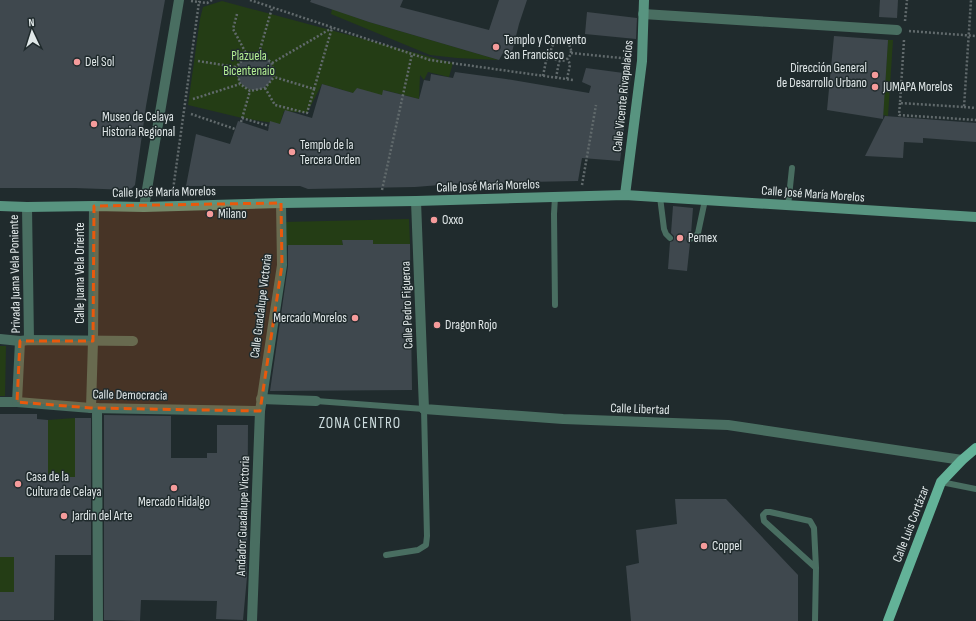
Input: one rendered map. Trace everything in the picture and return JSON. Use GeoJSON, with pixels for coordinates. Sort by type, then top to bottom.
{"type":"FeatureCollection","features":[{"type":"Feature","properties":{"kind":"main road","name":"Calle Vicente Rivapalacios"},"geometry":{"type":"LineString","coordinates":[[625,195],[642,61],[644,0]]}},
{"type":"Feature","properties":{"kind":"main road","name":"Calle José María Morelos"},"geometry":{"type":"LineString","coordinates":[[0,206],[144,207],[416,201],[555,197],[581,192],[976,217]]}},
{"type":"Feature","properties":{"kind":"main road","name":"Calle Luis Cortázar"},"geometry":{"type":"LineString","coordinates":[[888,621],[941,482],[976,448]]}},
{"type":"Feature","properties":{"kind":"street"},"geometry":{"type":"LineString","coordinates":[[144,207],[179,0]]}},
{"type":"Feature","properties":{"kind":"street"},"geometry":{"type":"LineString","coordinates":[[644,14],[901,30]]}},
{"type":"Feature","properties":{"kind":"street","name":"Calle Pedro Figueroa"},"geometry":{"type":"LineString","coordinates":[[416,201],[424,409]]}},
{"type":"Feature","properties":{"kind":"street","name":"Calle Guadalupe Victoria"},"geometry":{"type":"LineString","coordinates":[[260,412],[282,265],[281,203]]}},
{"type":"Feature","properties":{"kind":"street","name":"Calle Juana Vela Oriente"},"geometry":{"type":"LineString","coordinates":[[94,206],[93,341],[98,621]]}},
{"type":"Feature","properties":{"kind":"street","name":"Privada Juana Vela Poniente"},"geometry":{"type":"LineString","coordinates":[[18,402],[24,340],[27,207]]}},
{"type":"Feature","properties":{"kind":"street"},"geometry":{"type":"LineString","coordinates":[[0,339],[133,341]]}},
{"type":"Feature","properties":{"kind":"street"},"geometry":{"type":"LineString","coordinates":[[261,399],[316,401]]}},
{"type":"Feature","properties":{"kind":"street","name":"Calle Democracia"},"geometry":{"type":"LineString","coordinates":[[0,402],[94,408],[260,412]]}},
{"type":"Feature","properties":{"kind":"street","name":"Calle Libertad"},"geometry":{"type":"LineString","coordinates":[[424,409],[563,419],[728,425],[962,460]]}},
{"type":"Feature","properties":{"kind":"street","name":"Andador Guadalupe Victoria"},"geometry":{"type":"LineString","coordinates":[[252,621],[260,412]]}},
{"type":"Feature","properties":{"kind":"lane"},"geometry":{"type":"LineString","coordinates":[[788,206],[792,168]]}},
{"type":"Feature","properties":{"kind":"lane"},"geometry":{"type":"LineString","coordinates":[[555,197],[555,305]]}},
{"type":"Feature","properties":{"kind":"lane"},"geometry":{"type":"LineString","coordinates":[[660,197],[664,230],[670,238]]}},
{"type":"Feature","properties":{"kind":"lane"},"geometry":{"type":"LineString","coordinates":[[690,239],[695,237],[698,233],[705,200]]}},
{"type":"Feature","properties":{"kind":"lane","name":"Calle Libertad"},"geometry":{"type":"LineString","coordinates":[[316,401],[424,409]]}},
{"type":"Feature","properties":{"kind":"lane"},"geometry":{"type":"LineString","coordinates":[[386,555],[418,550],[426,545],[424,409]]}},
{"type":"Feature","properties":{"kind":"lane"},"geometry":{"type":"LineString","coordinates":[[941,482],[976,488]]}},
{"type":"Feature","properties":{"kind":"lane"},"geometry":{"type":"LineString","coordinates":[[815,621],[816,568],[814,528],[810,521],[766,512],[763,515],[764,521],[816,568]]}},
{"type":"Feature","properties":{"kind":"path"},"geometry":{"type":"LineString","coordinates":[[191,1],[207,3],[212,0]]}},
{"type":"Feature","properties":{"kind":"path"},"geometry":{"type":"LineString","coordinates":[[250,0],[430,60],[573,80]]}},
{"type":"Feature","properties":{"kind":"path"},"geometry":{"type":"LineString","coordinates":[[907,0],[901,30],[899,115],[976,120]]}},
{"type":"Feature","properties":{"kind":"path"},"geometry":{"type":"LineString","coordinates":[[964,107],[970,0]]}},
{"type":"Feature","properties":{"kind":"path"},"geometry":{"type":"LineString","coordinates":[[199,2],[173,190],[218,191]]}},
{"type":"Feature","properties":{"kind":"path"},"geometry":{"type":"LineString","coordinates":[[259,53],[272,7]]}},
{"type":"Feature","properties":{"kind":"path"},"geometry":{"type":"LineString","coordinates":[[237,14],[233,29],[247,55]]}},
{"type":"Feature","properties":{"kind":"path"},"geometry":{"type":"LineString","coordinates":[[272,63],[332,27]]}},
{"type":"Feature","properties":{"kind":"path"},"geometry":{"type":"LineString","coordinates":[[265,88],[275,105],[307,113],[332,27]]}},
{"type":"Feature","properties":{"kind":"path"},"geometry":{"type":"LineString","coordinates":[[901,30],[976,36]]}},
{"type":"Feature","properties":{"kind":"path"},"geometry":{"type":"LineString","coordinates":[[562,41],[566,42],[570,46],[571,53],[568,59],[559,62],[551,57],[550,52],[553,43],[562,41]]}},
{"type":"Feature","properties":{"kind":"path"},"geometry":{"type":"LineString","coordinates":[[236,67],[247,55],[259,53],[272,63],[274,77],[265,88],[250,92]]}},
{"type":"Feature","properties":{"kind":"path"},"geometry":{"type":"LineString","coordinates":[[571,53],[635,60]]}},
{"type":"Feature","properties":{"kind":"path"},"geometry":{"type":"LineString","coordinates":[[382,192],[412,54]]}},
{"type":"Feature","properties":{"kind":"path"},"geometry":{"type":"LineString","coordinates":[[543,76],[546,61],[551,57]]}},
{"type":"Feature","properties":{"kind":"path"},"geometry":{"type":"LineString","coordinates":[[567,79],[570,65],[568,59]]}},
{"type":"Feature","properties":{"kind":"path"},"geometry":{"type":"LineString","coordinates":[[198,61],[236,67]]}},
{"type":"Feature","properties":{"kind":"path"},"geometry":{"type":"LineString","coordinates":[[556,78],[559,62]]}},
{"type":"Feature","properties":{"kind":"path"},"geometry":{"type":"LineString","coordinates":[[236,67],[240,84],[250,92]]}},
{"type":"Feature","properties":{"kind":"path"},"geometry":{"type":"LineString","coordinates":[[274,77],[314,89]]}},
{"type":"Feature","properties":{"kind":"path"},"geometry":{"type":"LineString","coordinates":[[193,99],[240,84]]}},
{"type":"Feature","properties":{"kind":"path"},"geometry":{"type":"LineString","coordinates":[[241,122],[250,92]]}},
{"type":"Feature","properties":{"kind":"path"},"geometry":{"type":"LineString","coordinates":[[900,103],[976,108]]}},
{"type":"Feature","properties":{"kind":"path"},"geometry":{"type":"LineString","coordinates":[[581,192],[596,105]]}},
{"type":"Feature","properties":{"kind":"path"},"geometry":{"type":"LineString","coordinates":[[191,114],[235,129]]}},
{"type":"Feature","properties":{"kind":"path"},"geometry":{"type":"LineString","coordinates":[[242,118],[269,126]]}},
{"type":"Feature","properties":{"kind":"path"},"geometry":{"type":"LineString","coordinates":[[581,192],[588,187]]}},
{"type":"Feature","properties":{"kind":"highlighted area"},"geometry":{"type":"Polygon","coordinates":[[[281,203],[282,265],[260,411],[91,408],[17,402],[20,341],[93,341],[94,206],[281,203]]]}},
{"type":"Feature","properties":{"kind":"green space","name":"Plazuela Bicentenaio"},"geometry":{"type":"Polygon","coordinates":[[[222,1],[453,63],[449,77],[428,72],[424,80],[420,75],[419,99],[384,90],[382,98],[353,93],[322,84],[307,113],[284,111],[280,124],[242,118],[188,105],[203,7],[222,1]]]}},
{"type":"Feature","properties":{"kind":"green space"},"geometry":{"type":"Polygon","coordinates":[[[332,9],[369,22],[499,60],[430,55],[331,14],[332,9]]]}},
{"type":"Feature","properties":{"kind":"green space"},"geometry":{"type":"Polygon","coordinates":[[[888,40],[893,40],[888,116],[883,115],[888,40]]]}},
{"type":"Feature","properties":{"kind":"green space"},"geometry":{"type":"Polygon","coordinates":[[[409,219],[410,244],[373,244],[373,240],[342,241],[343,245],[285,246],[284,222],[409,219]]]}},
{"type":"Feature","properties":{"kind":"green space"},"geometry":{"type":"Polygon","coordinates":[[[0,346],[6,346],[5,396],[0,396],[0,346]]]}},
{"type":"Feature","properties":{"kind":"green space"},"geometry":{"type":"Polygon","coordinates":[[[75,418],[75,477],[48,477],[48,420],[75,418]]]}},
{"type":"Feature","properties":{"kind":"green space"},"geometry":{"type":"Polygon","coordinates":[[[0,557],[14,557],[14,592],[0,592],[0,557]]]}},
{"type":"Feature","properties":{"kind":"building"},"geometry":{"type":"Polygon","coordinates":[[[0,0],[165,0],[146,106],[135,185],[130,190],[0,188],[0,0]]]}},
{"type":"Feature","properties":{"kind":"building"},"geometry":{"type":"Polygon","coordinates":[[[311,0],[403,0],[400,7],[489,30],[499,0],[527,0],[511,56],[503,53],[499,60],[369,22],[310,2],[311,0]]]}},
{"type":"Feature","properties":{"kind":"building"},"geometry":{"type":"Polygon","coordinates":[[[880,0],[898,0],[897,18],[879,17],[880,0]]]}},
{"type":"Feature","properties":{"kind":"building"},"geometry":{"type":"Polygon","coordinates":[[[587,12],[637,18],[636,39],[585,34],[587,12]]]}},
{"type":"Feature","properties":{"kind":"building"},"geometry":{"type":"Polygon","coordinates":[[[834,36],[888,40],[883,119],[827,110],[834,36]]]}},
{"type":"Feature","properties":{"kind":"building"},"geometry":{"type":"Polygon","coordinates":[[[259,54],[268,59],[272,65],[272,79],[268,85],[259,90],[251,90],[242,85],[238,79],[237,68],[242,59],[248,55],[259,54]]]}},
{"type":"Feature","properties":{"kind":"building"},"geometry":{"type":"Polygon","coordinates":[[[586,68],[631,74],[620,161],[582,158],[578,181],[499,184],[477,182],[415,187],[308,189],[300,186],[186,186],[196,134],[230,144],[238,121],[268,131],[270,121],[280,124],[285,110],[312,118],[322,84],[353,93],[357,88],[382,95],[383,90],[419,99],[424,80],[430,81],[431,74],[453,78],[455,72],[589,93],[591,86],[582,82],[586,68]]]}},
{"type":"Feature","properties":{"kind":"building"},"geometry":{"type":"Polygon","coordinates":[[[885,116],[976,123],[976,142],[923,138],[923,143],[904,142],[903,158],[865,156],[885,116]]]}},
{"type":"Feature","properties":{"kind":"building","name":"Pemex"},"geometry":{"type":"Polygon","coordinates":[[[673,206],[693,208],[691,234],[687,236],[686,239],[687,242],[690,243],[687,271],[668,269],[670,242],[674,239],[674,236],[671,233],[673,206]]]}},
{"type":"Feature","properties":{"kind":"building","name":"Mercado Morelos"},"geometry":{"type":"Polygon","coordinates":[[[342,240],[373,240],[373,244],[410,244],[412,390],[270,391],[288,266],[288,245],[343,245],[342,240]]]}},
{"type":"Feature","properties":{"kind":"building"},"geometry":{"type":"Polygon","coordinates":[[[0,414],[37,414],[37,419],[48,420],[48,477],[75,477],[75,418],[91,418],[91,555],[55,555],[54,620],[0,620],[0,592],[14,592],[14,557],[0,557],[0,414]]]}},
{"type":"Feature","properties":{"kind":"building","name":"Mercado Hidalgo"},"geometry":{"type":"Polygon","coordinates":[[[104,415],[171,416],[171,458],[207,458],[207,453],[217,453],[217,425],[248,425],[247,577],[243,620],[216,619],[217,601],[141,600],[140,621],[104,620],[104,415]]]}},
{"type":"Feature","properties":{"kind":"building","name":"Coppel"},"geometry":{"type":"Polygon","coordinates":[[[675,499],[726,499],[798,575],[798,621],[631,621],[626,566],[639,563],[636,530],[677,524],[675,499]]]}},
{"type":"Feature","properties":{"kind":"place","name":"Templo y Convento San Francisco"},"geometry":{"type":"Point","coordinates":[496,47]}},
{"type":"Feature","properties":{"kind":"place","name":"Del Sol"},"geometry":{"type":"Point","coordinates":[77,62]}},
{"type":"Feature","properties":{"kind":"place","name":"Dirección General de Desarrollo Urbano"},"geometry":{"type":"Point","coordinates":[875,75]}},
{"type":"Feature","properties":{"kind":"place","name":"JUMAPA Morelos"},"geometry":{"type":"Point","coordinates":[875,87]}},
{"type":"Feature","properties":{"kind":"place","name":"Museo de Celaya Historia Regional"},"geometry":{"type":"Point","coordinates":[94,124]}},
{"type":"Feature","properties":{"kind":"place","name":"Templo de la Tercera Orden"},"geometry":{"type":"Point","coordinates":[292,152]}},
{"type":"Feature","properties":{"kind":"place","name":"Milano"},"geometry":{"type":"Point","coordinates":[210,214]}},
{"type":"Feature","properties":{"kind":"place","name":"Oxxo"},"geometry":{"type":"Point","coordinates":[434,220]}},
{"type":"Feature","properties":{"kind":"place","name":"Pemex"},"geometry":{"type":"Point","coordinates":[680,238]}},
{"type":"Feature","properties":{"kind":"place","name":"Mercado Morelos"},"geometry":{"type":"Point","coordinates":[355,318]}},
{"type":"Feature","properties":{"kind":"place","name":"Dragon Rojo"},"geometry":{"type":"Point","coordinates":[437,325]}},
{"type":"Feature","properties":{"kind":"place","name":"Casa de la Cultura de Celaya"},"geometry":{"type":"Point","coordinates":[18,484]}},
{"type":"Feature","properties":{"kind":"place","name":"Mercado Hidalgo"},"geometry":{"type":"Point","coordinates":[174,488]}},
{"type":"Feature","properties":{"kind":"place","name":"Jardin del Arte"},"geometry":{"type":"Point","coordinates":[64,516]}},
{"type":"Feature","properties":{"kind":"place","name":"Coppel"},"geometry":{"type":"Point","coordinates":[704,546]}},
{"type":"Feature","properties":{"kind":"district","name":"ZONA CENTRO"},"geometry":{"type":"Point","coordinates":[360,423]}}]}
